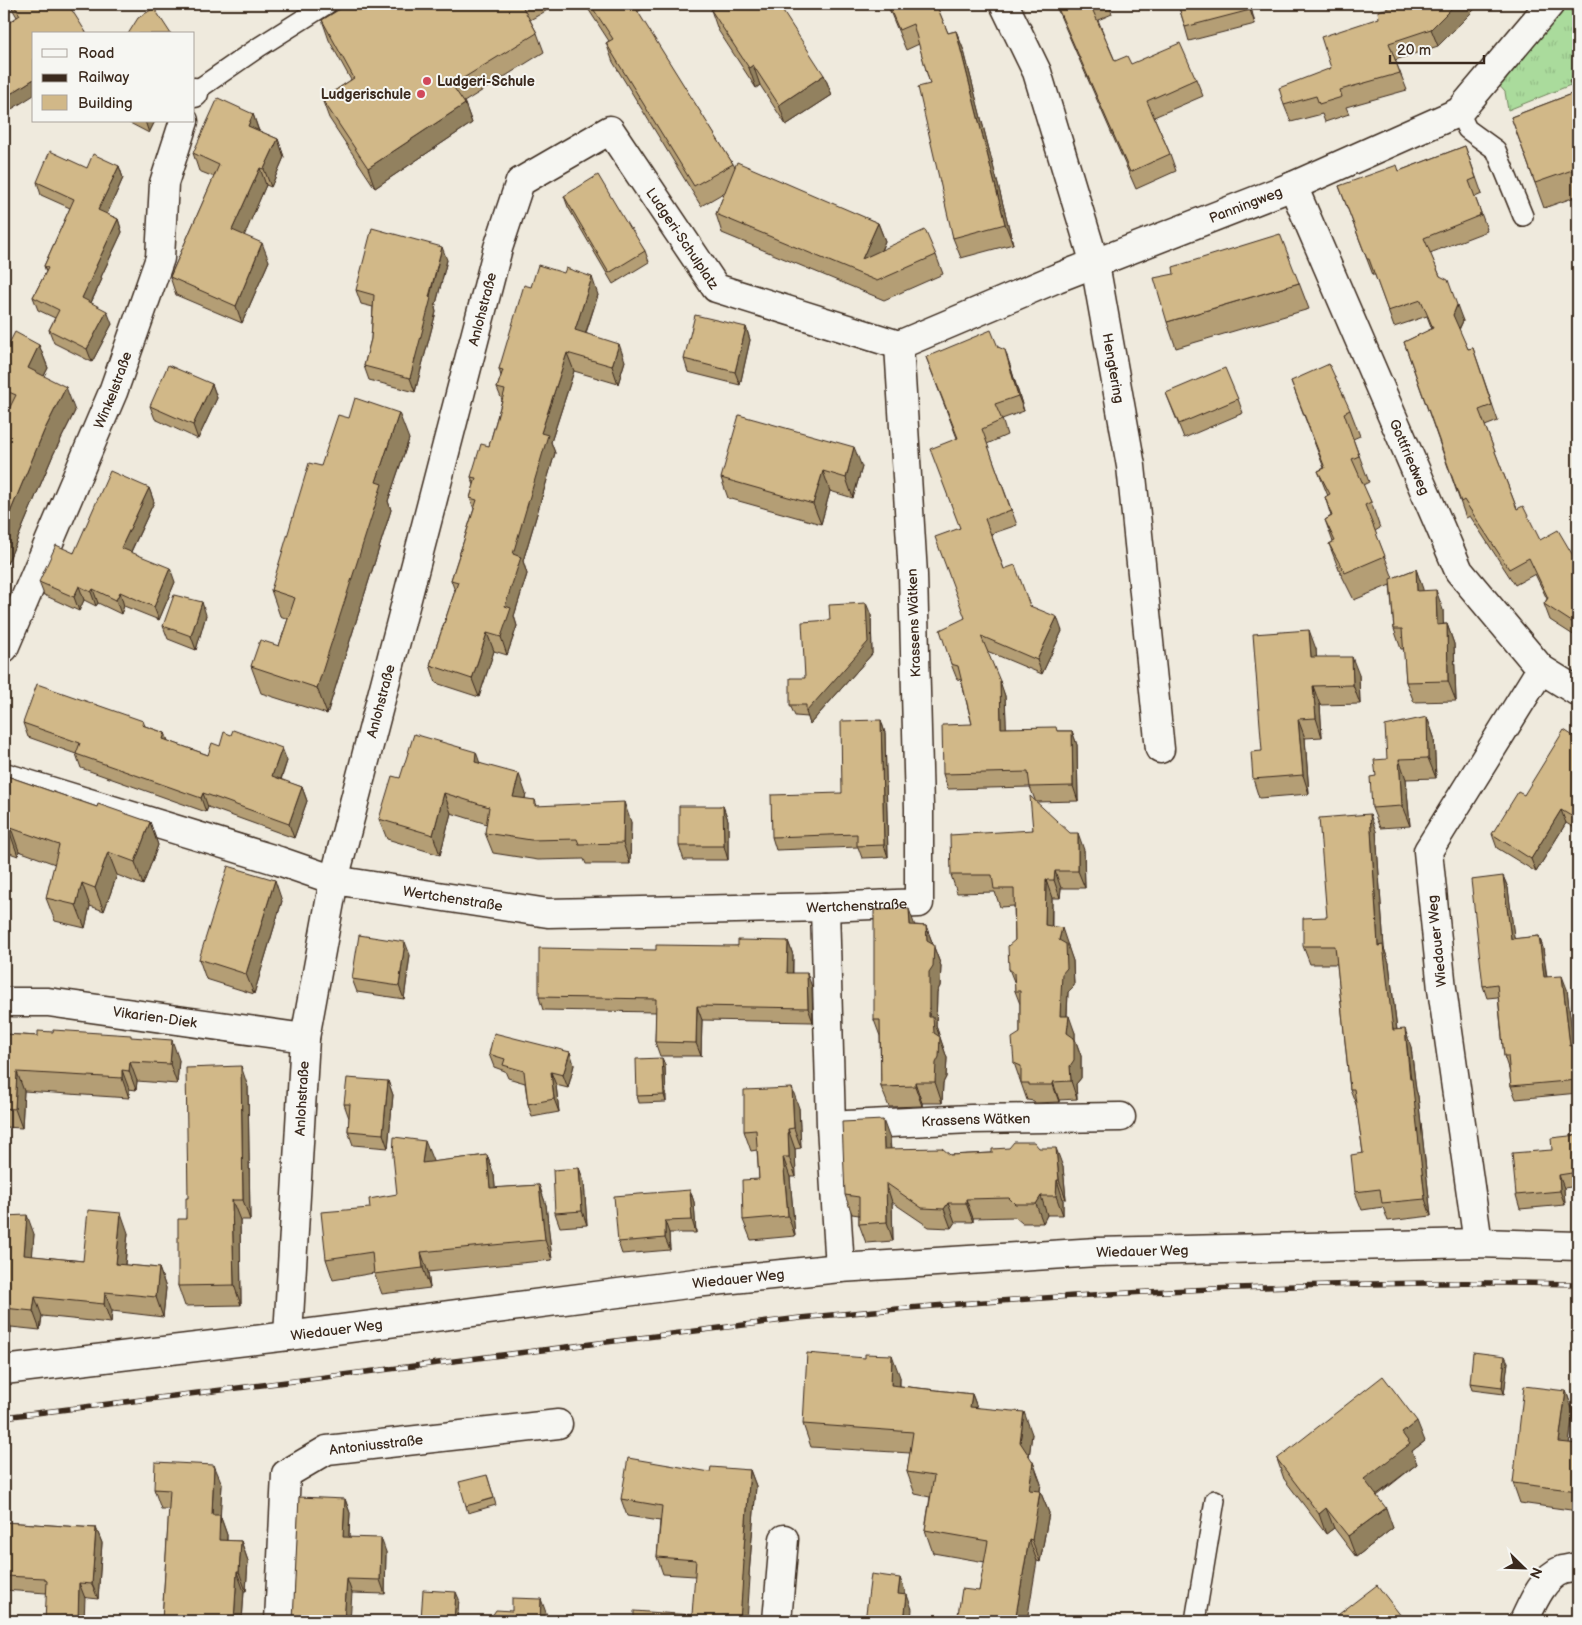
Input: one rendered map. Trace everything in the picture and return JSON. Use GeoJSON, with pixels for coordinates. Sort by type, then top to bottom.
{"type":"FeatureCollection","features":[{"type":"Feature","properties":{"kind":"street","name":"Hengtering"},"geometry":{"type":"LineString","coordinates":[[1004,4],[1037,72],[1095,264],[1131,466],[1160,749]]}},
{"type":"Feature","properties":{"kind":"street","name":"Panningweg"},"geometry":{"type":"LineString","coordinates":[[899,345],[1057,278],[1293,186],[1459,112],[1550,4]]}},
{"type":"Feature","properties":{"kind":"street","name":"Winkelstraße"},"geometry":{"type":"LineString","coordinates":[[4,648],[113,392],[160,258],[164,183],[184,122]]}},
{"type":"Feature","properties":{"kind":"street","name":"Ludgeri-Schulplatz"},"geometry":{"type":"LineString","coordinates":[[610,130],[716,288],[899,345]]}},
{"type":"Feature","properties":{"kind":"street","name":"Anlohstraße"},"geometry":{"type":"LineString","coordinates":[[288,1336],[306,1038],[334,880],[498,248],[520,182],[610,130]]}},
{"type":"Feature","properties":{"kind":"street","name":"Gottfriedweg"},"geometry":{"type":"LineString","coordinates":[[1293,186],[1459,571],[1541,669],[1578,692]]}},
{"type":"Feature","properties":{"kind":"street","name":"Krassens Wätken"},"geometry":{"type":"LineString","coordinates":[[899,345],[913,575],[919,808],[919,903]]}},
{"type":"Feature","properties":{"kind":"street","name":"Wiedauer Weg"},"geometry":{"type":"LineString","coordinates":[[1478,1244],[1442,989],[1428,850],[1541,669]]}},
{"type":"Feature","properties":{"kind":"street","name":"Wertchenstraße"},"geometry":{"type":"LineString","coordinates":[[4,777],[279,861],[334,880],[548,913],[919,903]]}},
{"type":"Feature","properties":{"kind":"street"},"geometry":{"type":"LineString","coordinates":[[825,907],[831,1126],[840,1268]]}},
{"type":"Feature","properties":{"kind":"street","name":"Vikarien-Diek"},"geometry":{"type":"LineString","coordinates":[[4,1002],[48,1002],[306,1038]]}},
{"type":"Feature","properties":{"kind":"street","name":"Krassens Wätken"},"geometry":{"type":"LineString","coordinates":[[831,1126],[971,1119],[1120,1117]]}},
{"type":"Feature","properties":{"kind":"street","name":"Wiedauer Weg"},"geometry":{"type":"LineString","coordinates":[[4,1370],[685,1285],[840,1268],[1131,1251],[1478,1244],[1578,1246]]}},
{"type":"Feature","properties":{"kind":"street","name":"Antoniusstraße"},"geometry":{"type":"LineString","coordinates":[[279,1621],[286,1474],[327,1450],[558,1424]]}},
{"type":"Feature","properties":{"kind":"street"},"geometry":{"type":"LineString","coordinates":[[777,1621],[784,1538]]}},
{"type":"Feature","properties":{"kind":"street"},"geometry":{"type":"LineString","coordinates":[[1524,1621],[1531,1604],[1546,1583],[1560,1571],[1578,1567]]}},
{"type":"Feature","properties":{"kind":"lane"},"geometry":{"type":"LineString","coordinates":[[195,91],[259,47],[328,4]]}},
{"type":"Feature","properties":{"kind":"lane"},"geometry":{"type":"LineString","coordinates":[[1459,112],[1467,129],[1496,150],[1523,216]]}},
{"type":"Feature","properties":{"kind":"lane"},"geometry":{"type":"LineString","coordinates":[[1195,1621],[1215,1500]]}},
{"type":"Feature","properties":{"kind":"green space"},"geometry":{"type":"Polygon","coordinates":[[[1565,6],[1578,17],[1578,82],[1508,110],[1505,92],[1497,83],[1565,6]]]}},
{"type":"Feature","properties":{"kind":"building"},"geometry":{"type":"Polygon","coordinates":[[[13,4],[68,4],[86,32],[32,32],[32,80],[4,98],[4,26],[20,15],[13,4]]]}},
{"type":"Feature","properties":{"kind":"building","name":"Ludgerischule"},"geometry":{"type":"Polygon","coordinates":[[[348,4],[521,4],[537,33],[452,85],[465,104],[368,168],[322,99],[354,78],[322,20],[348,4]]]}},
{"type":"Feature","properties":{"kind":"building"},"geometry":{"type":"Polygon","coordinates":[[[590,4],[633,4],[733,164],[694,186],[606,43],[613,39],[590,4]]]}},
{"type":"Feature","properties":{"kind":"building"},"geometry":{"type":"Polygon","coordinates":[[[720,4],[778,4],[824,75],[779,105],[753,65],[749,68],[711,10],[720,4]]]}},
{"type":"Feature","properties":{"kind":"building"},"geometry":{"type":"Polygon","coordinates":[[[888,4],[936,4],[948,33],[956,31],[1005,224],[953,238],[918,87],[930,84],[913,24],[899,30],[888,4]]]}},
{"type":"Feature","properties":{"kind":"building"},"geometry":{"type":"Polygon","coordinates":[[[1056,4],[1090,4],[1115,61],[1127,56],[1131,64],[1180,43],[1196,79],[1147,101],[1170,154],[1130,172],[1056,4]]]}},
{"type":"Feature","properties":{"kind":"building"},"geometry":{"type":"Polygon","coordinates":[[[1178,4],[1249,4],[1250,10],[1185,27],[1178,4]]]}},
{"type":"Feature","properties":{"kind":"building"},"geometry":{"type":"Polygon","coordinates":[[[1404,4],[1456,4],[1431,29],[1389,43],[1400,73],[1340,90],[1342,97],[1319,104],[1316,96],[1284,105],[1279,88],[1331,68],[1321,37],[1379,18],[1378,11],[1404,4]]]}},
{"type":"Feature","properties":{"kind":"building"},"geometry":{"type":"Polygon","coordinates":[[[154,8],[170,32],[129,32],[138,18],[154,8]]]}},
{"type":"Feature","properties":{"kind":"building"},"geometry":{"type":"Polygon","coordinates":[[[1578,78],[1578,168],[1535,183],[1511,117],[1574,93],[1569,81],[1578,78]]]}},
{"type":"Feature","properties":{"kind":"building"},"geometry":{"type":"Polygon","coordinates":[[[218,98],[253,114],[248,126],[278,139],[264,169],[260,168],[232,230],[262,243],[236,306],[170,277],[219,165],[193,153],[218,98]]]}},
{"type":"Feature","properties":{"kind":"building"},"geometry":{"type":"Polygon","coordinates":[[[1465,146],[1476,178],[1469,181],[1481,213],[1479,214],[1481,215],[1424,238],[1440,276],[1448,280],[1457,305],[1453,315],[1468,349],[1473,348],[1492,405],[1479,410],[1517,509],[1523,506],[1540,540],[1558,530],[1578,564],[1578,626],[1544,604],[1548,598],[1529,558],[1509,569],[1464,500],[1461,502],[1404,342],[1433,328],[1421,300],[1388,311],[1339,186],[1397,165],[1399,171],[1465,146]]]}},
{"type":"Feature","properties":{"kind":"building"},"geometry":{"type":"Polygon","coordinates":[[[50,151],[87,168],[93,154],[119,166],[98,210],[118,219],[82,298],[107,311],[87,349],[49,330],[59,310],[33,297],[48,268],[44,266],[74,199],[37,182],[50,151]]]}},
{"type":"Feature","properties":{"kind":"building"},"geometry":{"type":"Polygon","coordinates":[[[737,162],[878,223],[862,259],[925,230],[936,255],[877,281],[716,214],[737,162]]]}},
{"type":"Feature","properties":{"kind":"building"},"geometry":{"type":"Polygon","coordinates":[[[598,175],[645,251],[609,273],[564,196],[598,175]]]}},
{"type":"Feature","properties":{"kind":"building"},"geometry":{"type":"Polygon","coordinates":[[[372,228],[442,247],[410,378],[364,366],[371,339],[374,295],[356,290],[372,228]]]}},
{"type":"Feature","properties":{"kind":"building"},"geometry":{"type":"Polygon","coordinates":[[[1280,234],[1299,283],[1167,322],[1154,278],[1174,274],[1173,267],[1280,234]]]}},
{"type":"Feature","properties":{"kind":"building"},"geometry":{"type":"Polygon","coordinates":[[[538,265],[564,273],[566,268],[592,277],[575,330],[619,344],[612,366],[567,353],[541,433],[548,435],[513,554],[521,557],[505,606],[511,608],[501,637],[487,633],[472,679],[430,665],[458,582],[451,580],[477,500],[470,498],[476,478],[471,477],[481,444],[489,446],[505,390],[497,388],[503,370],[499,369],[524,285],[531,287],[538,265]]]}},
{"type":"Feature","properties":{"kind":"building"},"geometry":{"type":"Polygon","coordinates":[[[695,315],[746,327],[735,372],[684,359],[695,315]]]}},
{"type":"Feature","properties":{"kind":"building"},"geometry":{"type":"Polygon","coordinates":[[[991,330],[998,347],[1005,350],[1018,396],[995,404],[1002,420],[982,429],[1011,510],[985,519],[1004,569],[1015,565],[1030,606],[1057,617],[1037,660],[981,636],[1000,681],[1001,728],[1056,727],[1057,731],[1072,731],[1073,786],[1030,787],[1028,772],[943,774],[942,725],[972,724],[958,666],[951,664],[940,630],[965,618],[935,537],[960,528],[930,449],[958,438],[926,357],[991,330]]]}},
{"type":"Feature","properties":{"kind":"building"},"geometry":{"type":"Polygon","coordinates":[[[15,332],[39,345],[28,368],[66,387],[44,431],[4,527],[4,419],[16,395],[4,390],[4,353],[15,332]]]}},
{"type":"Feature","properties":{"kind":"building"},"geometry":{"type":"Polygon","coordinates":[[[1329,364],[1350,410],[1344,413],[1359,456],[1352,459],[1371,502],[1365,505],[1385,556],[1345,573],[1329,544],[1335,541],[1325,520],[1332,516],[1325,497],[1330,494],[1318,471],[1325,468],[1291,381],[1329,364]]]}},
{"type":"Feature","properties":{"kind":"building"},"geometry":{"type":"Polygon","coordinates":[[[168,365],[212,384],[193,425],[150,406],[168,365]]]}},
{"type":"Feature","properties":{"kind":"building"},"geometry":{"type":"Polygon","coordinates":[[[1225,368],[1238,399],[1179,424],[1166,393],[1225,368]]]}},
{"type":"Feature","properties":{"kind":"building"},"geometry":{"type":"Polygon","coordinates":[[[355,398],[399,413],[376,482],[382,484],[317,688],[251,666],[260,640],[279,646],[295,598],[271,590],[309,463],[321,466],[338,415],[349,418],[355,398]]]}},
{"type":"Feature","properties":{"kind":"building"},"geometry":{"type":"Polygon","coordinates":[[[739,415],[854,447],[846,478],[823,471],[813,504],[721,478],[739,415]]]}},
{"type":"Feature","properties":{"kind":"building"},"geometry":{"type":"Polygon","coordinates":[[[110,471],[149,488],[121,548],[170,568],[154,607],[120,592],[116,600],[93,589],[91,592],[79,586],[74,597],[39,582],[56,545],[74,553],[110,471]]]}},
{"type":"Feature","properties":{"kind":"building"},"geometry":{"type":"Polygon","coordinates":[[[1416,569],[1417,591],[1436,590],[1437,625],[1447,624],[1448,681],[1406,682],[1402,629],[1394,629],[1390,579],[1416,569]]]}},
{"type":"Feature","properties":{"kind":"building"},"geometry":{"type":"Polygon","coordinates":[[[174,595],[202,602],[191,636],[163,626],[174,595]]]}},
{"type":"Feature","properties":{"kind":"building"},"geometry":{"type":"Polygon","coordinates":[[[866,603],[868,642],[806,712],[806,705],[790,705],[790,678],[805,678],[802,622],[830,620],[829,605],[866,603]]]}},
{"type":"Feature","properties":{"kind":"building"},"geometry":{"type":"Polygon","coordinates":[[[1309,630],[1311,657],[1352,657],[1353,685],[1313,686],[1316,718],[1298,719],[1303,775],[1253,779],[1251,752],[1262,751],[1253,634],[1309,630]]]}},
{"type":"Feature","properties":{"kind":"building"},"geometry":{"type":"Polygon","coordinates":[[[37,684],[143,721],[142,725],[165,733],[163,739],[208,755],[212,743],[220,746],[224,732],[231,735],[233,730],[282,748],[272,776],[302,787],[289,824],[203,793],[201,798],[76,754],[80,743],[23,723],[37,684]]]}},
{"type":"Feature","properties":{"kind":"building"},"geometry":{"type":"Polygon","coordinates":[[[1427,717],[1428,758],[1399,759],[1402,806],[1372,808],[1370,777],[1376,776],[1374,760],[1387,759],[1385,726],[1427,717]]]}},
{"type":"Feature","properties":{"kind":"building"},"geometry":{"type":"Polygon","coordinates":[[[881,720],[884,845],[857,846],[857,834],[772,837],[771,795],[842,793],[841,721],[881,720]]]}},
{"type":"Feature","properties":{"kind":"building"},"geometry":{"type":"Polygon","coordinates":[[[1564,730],[1578,739],[1578,820],[1561,810],[1531,859],[1492,834],[1518,792],[1524,795],[1564,730]]]}},
{"type":"Feature","properties":{"kind":"building"},"geometry":{"type":"Polygon","coordinates":[[[414,734],[476,752],[475,762],[519,774],[513,797],[535,800],[535,806],[624,802],[623,843],[579,844],[577,839],[531,840],[485,833],[489,807],[444,793],[433,835],[379,819],[392,776],[400,778],[414,734]]]}},
{"type":"Feature","properties":{"kind":"building"},"geometry":{"type":"Polygon","coordinates":[[[4,775],[97,807],[98,804],[150,822],[135,862],[108,852],[95,888],[82,883],[76,905],[46,898],[59,845],[11,828],[10,833],[4,831],[4,775]]]}},
{"type":"Feature","properties":{"kind":"building"},"geometry":{"type":"Polygon","coordinates":[[[1030,796],[1070,833],[1078,833],[1078,871],[1055,871],[1054,880],[1046,880],[1045,925],[1062,928],[1059,940],[1066,944],[1067,968],[1062,974],[1060,1016],[1069,1016],[1067,1033],[1074,1038],[1074,1060],[1070,1066],[1071,1081],[1053,1082],[1053,1085],[1021,1083],[1021,1066],[1014,1063],[1012,1038],[1020,1033],[1020,991],[1015,991],[1014,973],[1009,969],[1008,946],[1015,940],[1014,889],[994,889],[992,875],[951,875],[950,835],[1033,830],[1030,796]]]}},
{"type":"Feature","properties":{"kind":"building"},"geometry":{"type":"Polygon","coordinates":[[[679,806],[723,806],[724,846],[679,846],[679,806]]]}},
{"type":"Feature","properties":{"kind":"building"},"geometry":{"type":"Polygon","coordinates":[[[1370,814],[1378,946],[1383,945],[1393,1030],[1405,1029],[1425,1199],[1382,1203],[1380,1189],[1355,1192],[1351,1155],[1363,1153],[1354,1089],[1350,1089],[1335,946],[1303,946],[1303,918],[1327,917],[1319,818],[1370,814]]]}},
{"type":"Feature","properties":{"kind":"building"},"geometry":{"type":"Polygon","coordinates":[[[228,866],[275,880],[246,974],[199,959],[228,866]]]}},
{"type":"Feature","properties":{"kind":"building"},"geometry":{"type":"Polygon","coordinates":[[[1503,876],[1511,939],[1539,936],[1544,977],[1562,976],[1570,1046],[1575,1045],[1578,1080],[1511,1086],[1508,1056],[1504,1056],[1497,984],[1483,986],[1471,880],[1503,876]]]}},
{"type":"Feature","properties":{"kind":"building"},"geometry":{"type":"Polygon","coordinates":[[[909,909],[910,925],[926,926],[927,941],[934,945],[933,966],[929,972],[929,1017],[933,1017],[934,1033],[940,1037],[939,1057],[936,1063],[935,1082],[915,1082],[915,1086],[881,1087],[880,1020],[874,1020],[874,910],[909,909]]]}},
{"type":"Feature","properties":{"kind":"building"},"geometry":{"type":"Polygon","coordinates":[[[359,935],[405,942],[399,986],[352,979],[359,935]]]}},
{"type":"Feature","properties":{"kind":"building"},"geometry":{"type":"Polygon","coordinates":[[[738,940],[788,941],[787,973],[807,973],[808,1008],[697,1006],[696,1043],[655,1042],[656,999],[539,997],[539,948],[656,950],[656,945],[738,946],[738,940]]]}},
{"type":"Feature","properties":{"kind":"building"},"geometry":{"type":"Polygon","coordinates":[[[53,1030],[131,1035],[131,1037],[172,1040],[170,1064],[130,1062],[129,1071],[122,1070],[122,1078],[17,1072],[15,1109],[4,1108],[4,1034],[38,1036],[38,1031],[53,1032],[53,1030]]]}},
{"type":"Feature","properties":{"kind":"building"},"geometry":{"type":"Polygon","coordinates":[[[494,1033],[570,1052],[563,1075],[551,1072],[554,1099],[528,1104],[524,1071],[503,1065],[505,1059],[489,1054],[494,1033]]]}},
{"type":"Feature","properties":{"kind":"building"},"geometry":{"type":"Polygon","coordinates":[[[662,1058],[664,1095],[637,1096],[636,1059],[662,1058]]]}},
{"type":"Feature","properties":{"kind":"building"},"geometry":{"type":"Polygon","coordinates":[[[241,1066],[243,1200],[232,1200],[234,1285],[178,1286],[178,1219],[186,1219],[186,1198],[188,1198],[186,1068],[241,1066]]]}},
{"type":"Feature","properties":{"kind":"building"},"geometry":{"type":"Polygon","coordinates":[[[347,1078],[388,1081],[383,1134],[348,1131],[350,1104],[344,1104],[347,1078]]]}},
{"type":"Feature","properties":{"kind":"building"},"geometry":{"type":"Polygon","coordinates":[[[792,1088],[794,1128],[788,1129],[789,1157],[783,1157],[788,1216],[743,1220],[742,1180],[759,1179],[756,1130],[744,1131],[744,1090],[792,1088]]]}},
{"type":"Feature","properties":{"kind":"building"},"geometry":{"type":"Polygon","coordinates":[[[883,1120],[884,1149],[942,1148],[950,1155],[992,1153],[992,1149],[1009,1148],[1014,1142],[1034,1142],[1039,1148],[1056,1148],[1059,1180],[1057,1180],[1056,1196],[1041,1196],[1036,1204],[1015,1204],[1009,1198],[966,1199],[966,1203],[948,1203],[944,1209],[922,1208],[886,1183],[887,1222],[859,1224],[859,1197],[845,1195],[842,1122],[883,1120]]]}},
{"type":"Feature","properties":{"kind":"building"},"geometry":{"type":"Polygon","coordinates":[[[1578,1135],[1578,1172],[1559,1175],[1560,1191],[1516,1195],[1512,1153],[1552,1150],[1551,1138],[1578,1135]]]}},
{"type":"Feature","properties":{"kind":"building"},"geometry":{"type":"Polygon","coordinates":[[[394,1137],[425,1141],[422,1163],[487,1155],[490,1188],[539,1185],[545,1240],[421,1252],[423,1268],[374,1274],[372,1252],[326,1259],[321,1212],[370,1208],[369,1199],[397,1194],[393,1156],[394,1137]]]}},
{"type":"Feature","properties":{"kind":"building"},"geometry":{"type":"Polygon","coordinates":[[[579,1168],[582,1211],[555,1213],[553,1170],[579,1168]]]}},
{"type":"Feature","properties":{"kind":"building"},"geometry":{"type":"Polygon","coordinates":[[[690,1190],[692,1220],[665,1221],[665,1238],[618,1242],[614,1196],[690,1190]]]}},
{"type":"Feature","properties":{"kind":"building"},"geometry":{"type":"Polygon","coordinates":[[[88,1210],[121,1213],[116,1264],[159,1268],[156,1297],[105,1292],[104,1304],[35,1297],[33,1311],[4,1308],[4,1216],[27,1215],[24,1255],[83,1261],[88,1210]]]}},
{"type":"Feature","properties":{"kind":"building"},"geometry":{"type":"Polygon","coordinates":[[[1473,1352],[1505,1356],[1502,1387],[1470,1383],[1473,1352]]]}},
{"type":"Feature","properties":{"kind":"building"},"geometry":{"type":"Polygon","coordinates":[[[807,1353],[865,1358],[865,1354],[892,1355],[891,1385],[972,1394],[970,1407],[1024,1412],[1020,1442],[1033,1462],[1029,1490],[1040,1491],[1032,1540],[1029,1539],[1015,1621],[957,1621],[962,1589],[979,1591],[988,1541],[925,1530],[934,1476],[907,1472],[913,1432],[803,1424],[807,1353]]]}},
{"type":"Feature","properties":{"kind":"building"},"geometry":{"type":"Polygon","coordinates":[[[1383,1376],[1417,1421],[1402,1433],[1410,1444],[1364,1479],[1386,1508],[1348,1536],[1326,1508],[1319,1514],[1277,1459],[1383,1376]]]}},
{"type":"Feature","properties":{"kind":"building"},"geometry":{"type":"Polygon","coordinates":[[[1524,1386],[1566,1391],[1559,1442],[1578,1444],[1578,1491],[1513,1483],[1524,1386]]]}},
{"type":"Feature","properties":{"kind":"building"},"geometry":{"type":"Polygon","coordinates":[[[628,1458],[710,1472],[711,1467],[750,1470],[740,1621],[634,1621],[634,1611],[692,1615],[696,1560],[657,1557],[662,1506],[621,1499],[628,1458]]]}},
{"type":"Feature","properties":{"kind":"building"},"geometry":{"type":"Polygon","coordinates":[[[155,1462],[214,1465],[212,1515],[220,1515],[219,1540],[241,1541],[234,1621],[162,1621],[170,1490],[154,1489],[155,1462]]]}},
{"type":"Feature","properties":{"kind":"building"},"geometry":{"type":"Polygon","coordinates":[[[487,1475],[494,1498],[466,1506],[459,1482],[487,1475]]]}},
{"type":"Feature","properties":{"kind":"building"},"geometry":{"type":"Polygon","coordinates":[[[299,1497],[345,1499],[343,1537],[381,1538],[380,1580],[347,1579],[344,1621],[293,1621],[299,1497]]]}},
{"type":"Feature","properties":{"kind":"building"},"geometry":{"type":"Polygon","coordinates":[[[4,1522],[96,1528],[92,1584],[79,1583],[78,1621],[45,1621],[47,1581],[45,1578],[4,1576],[4,1522]]]}},
{"type":"Feature","properties":{"kind":"building"},"geometry":{"type":"Polygon","coordinates":[[[871,1574],[900,1578],[898,1594],[907,1595],[904,1621],[865,1621],[871,1574]]]}},
{"type":"Feature","properties":{"kind":"building"},"geometry":{"type":"Polygon","coordinates":[[[1377,1585],[1405,1621],[1330,1621],[1377,1585]]]}},
{"type":"Feature","properties":{"kind":"building"},"geometry":{"type":"Polygon","coordinates":[[[423,1590],[456,1592],[454,1621],[421,1619],[423,1590]]]}},
{"type":"Feature","properties":{"kind":"building"},"geometry":{"type":"Polygon","coordinates":[[[512,1598],[541,1599],[540,1621],[490,1621],[496,1610],[512,1611],[512,1598]]]}},
{"type":"Feature","properties":{"kind":"railway"},"geometry":{"type":"LineString","coordinates":[[4,1417],[800,1318],[956,1304],[1034,1298],[1269,1287],[1445,1283],[1578,1284]]}},
{"type":"Feature","properties":{"kind":"place","name":"Ludgeri-Schule"},"geometry":{"type":"Point","coordinates":[427,81]}},
{"type":"Feature","properties":{"kind":"place","name":"Ludgerischule"},"geometry":{"type":"Point","coordinates":[421,94]}}]}
